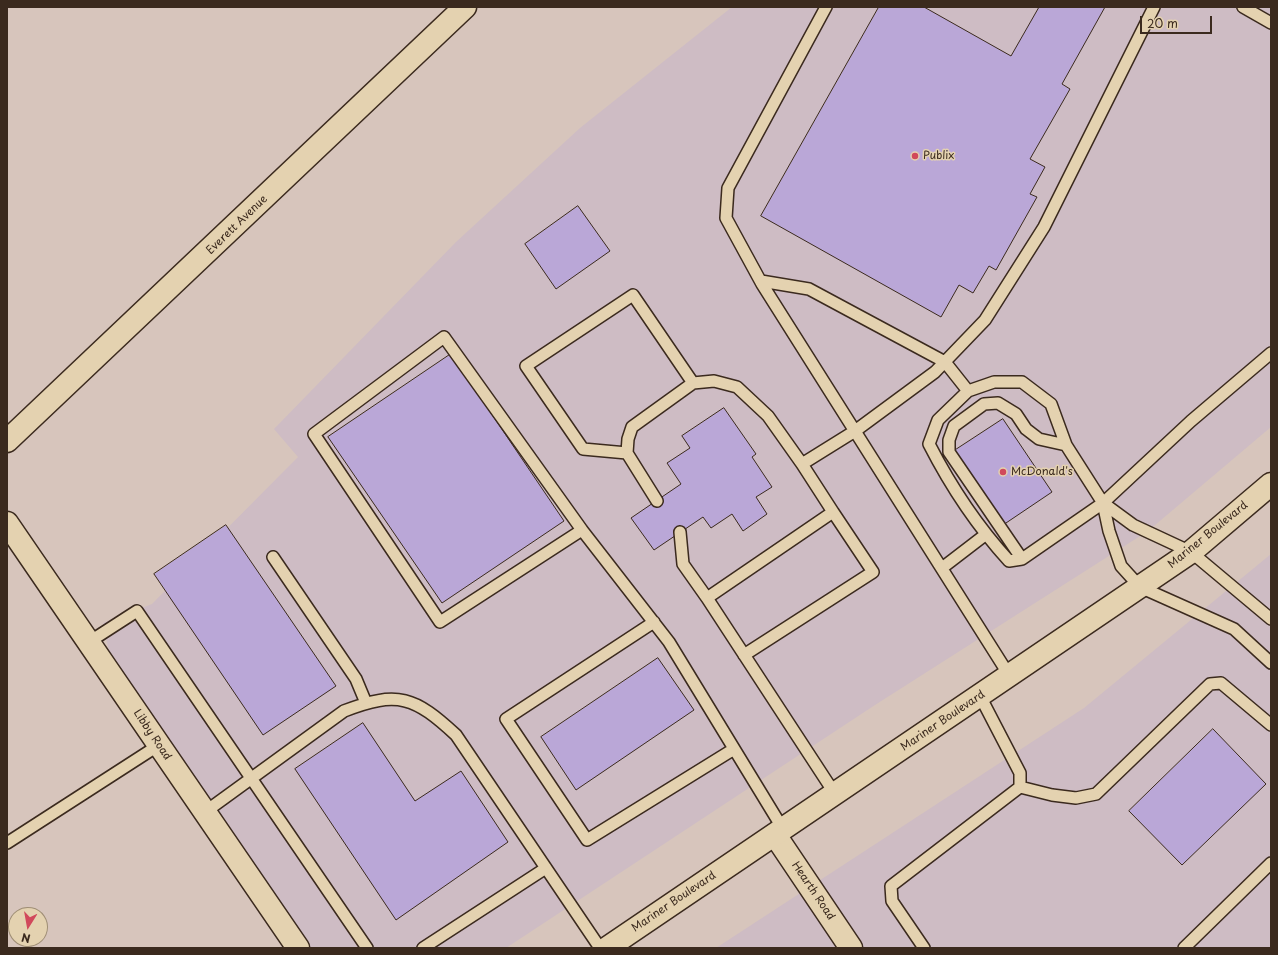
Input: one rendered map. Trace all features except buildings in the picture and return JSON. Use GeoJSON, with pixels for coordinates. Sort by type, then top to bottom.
{"type":"FeatureCollection","features":[{"type":"Feature","properties":{"kind":"street","name":"Everett Avenue"},"geometry":{"type":"LineString","coordinates":[[7,441],[465,7]]}},
{"type":"Feature","properties":{"kind":"street","name":"Mariner Boulevard"},"geometry":{"type":"LineString","coordinates":[[607,948],[1009,675],[1140,588],[1191,552],[1271,484]]}},
{"type":"Feature","properties":{"kind":"street","name":"Libby Road"},"geometry":{"type":"LineString","coordinates":[[7,522],[298,948]]}},
{"type":"Feature","properties":{"kind":"street","name":"Hearth Road"},"geometry":{"type":"LineString","coordinates":[[779,832],[851,948]]}},
{"type":"Feature","properties":{"kind":"lane"},"geometry":{"type":"LineString","coordinates":[[826,7],[728,188],[726,218],[761,282],[1009,675]]}},
{"type":"Feature","properties":{"kind":"lane"},"geometry":{"type":"LineString","coordinates":[[802,464],[855,431],[935,372],[985,320],[1044,227],[1154,7]]}},
{"type":"Feature","properties":{"kind":"lane"},"geometry":{"type":"LineString","coordinates":[[1243,7],[1270,19]]}},
{"type":"Feature","properties":{"kind":"lane"},"geometry":{"type":"LineString","coordinates":[[761,282],[809,289],[945,362],[968,391]]}},
{"type":"Feature","properties":{"kind":"lane"},"geometry":{"type":"LineString","coordinates":[[627,453],[583,449],[526,366],[633,295],[693,383]]}},
{"type":"Feature","properties":{"kind":"lane"},"geometry":{"type":"LineString","coordinates":[[582,530],[440,622],[314,434],[444,337],[582,530],[603,560],[669,642],[734,749],[779,832]]}},
{"type":"Feature","properties":{"kind":"lane"},"geometry":{"type":"LineString","coordinates":[[1271,353],[1191,421],[1103,503],[1022,559],[1009,561],[985,535],[947,479],[929,444],[938,420],[968,391],[994,382],[1022,382],[1051,404],[1066,445],[1103,503],[1109,531],[1121,566],[1140,588],[1234,629],[1271,663]]}},
{"type":"Feature","properties":{"kind":"lane"},"geometry":{"type":"LineString","coordinates":[[657,501],[627,453],[628,439],[632,427],[693,383],[714,381],[737,387],[768,416],[802,464],[873,572],[744,655]]}},
{"type":"Feature","properties":{"kind":"lane"},"geometry":{"type":"LineString","coordinates":[[1022,559],[950,452],[949,440],[954,426],[984,404],[998,403],[1016,414],[1026,429],[1039,439],[1066,445]]}},
{"type":"Feature","properties":{"kind":"lane"},"geometry":{"type":"LineString","coordinates":[[1103,503],[1133,525],[1191,552],[1271,619]]}},
{"type":"Feature","properties":{"kind":"lane"},"geometry":{"type":"LineString","coordinates":[[707,598],[833,512]]}},
{"type":"Feature","properties":{"kind":"lane"},"geometry":{"type":"LineString","coordinates":[[680,532],[683,564],[707,598],[835,794]]}},
{"type":"Feature","properties":{"kind":"lane"},"geometry":{"type":"LineString","coordinates":[[942,568],[985,535]]}},
{"type":"Feature","properties":{"kind":"lane"},"geometry":{"type":"LineString","coordinates":[[273,557],[356,679],[366,702]]}},
{"type":"Feature","properties":{"kind":"lane"},"geometry":{"type":"LineString","coordinates":[[89,642],[137,611],[367,948]]}},
{"type":"Feature","properties":{"kind":"lane"},"geometry":{"type":"LineString","coordinates":[[654,622],[506,719],[587,840],[734,749]]}},
{"type":"Feature","properties":{"kind":"lane"},"geometry":{"type":"LineString","coordinates":[[1020,787],[1052,795],[1076,798],[1096,794],[1210,684],[1221,683],[1271,725]]}},
{"type":"Feature","properties":{"kind":"lane"},"geometry":{"type":"LineString","coordinates":[[980,696],[1020,773],[1020,787]]}},
{"type":"Feature","properties":{"kind":"lane"},"geometry":{"type":"LineString","coordinates":[[205,812],[344,711],[366,702],[390,700],[412,701],[435,715],[456,735],[600,948]]}},
{"type":"Feature","properties":{"kind":"lane"},"geometry":{"type":"LineString","coordinates":[[7,843],[159,745]]}},
{"type":"Feature","properties":{"kind":"lane"},"geometry":{"type":"LineString","coordinates":[[924,948],[892,901],[891,886],[1020,787]]}},
{"type":"Feature","properties":{"kind":"lane"},"geometry":{"type":"LineString","coordinates":[[1184,948],[1271,863]]}},
{"type":"Feature","properties":{"kind":"lane"},"geometry":{"type":"LineString","coordinates":[[423,948],[546,868]]}},
{"type":"Feature","properties":{"kind":"shaded area"},"geometry":{"type":"Polygon","coordinates":[[[732,7],[1271,7],[1271,427],[1148,531],[875,705],[506,948],[311,948],[116,685],[103,623],[152,604],[298,457],[274,429],[456,242],[580,128],[732,7]]]}},
{"type":"Feature","properties":{"kind":"shaded area"},"geometry":{"type":"Polygon","coordinates":[[[1271,554],[1271,948],[716,948],[1084,708],[1271,554]]]}},
{"type":"Feature","properties":{"kind":"place","name":"Publix"},"geometry":{"type":"Point","coordinates":[915,156]}},
{"type":"Feature","properties":{"kind":"place","name":"McDonald's"},"geometry":{"type":"Point","coordinates":[1003,472]}}]}
